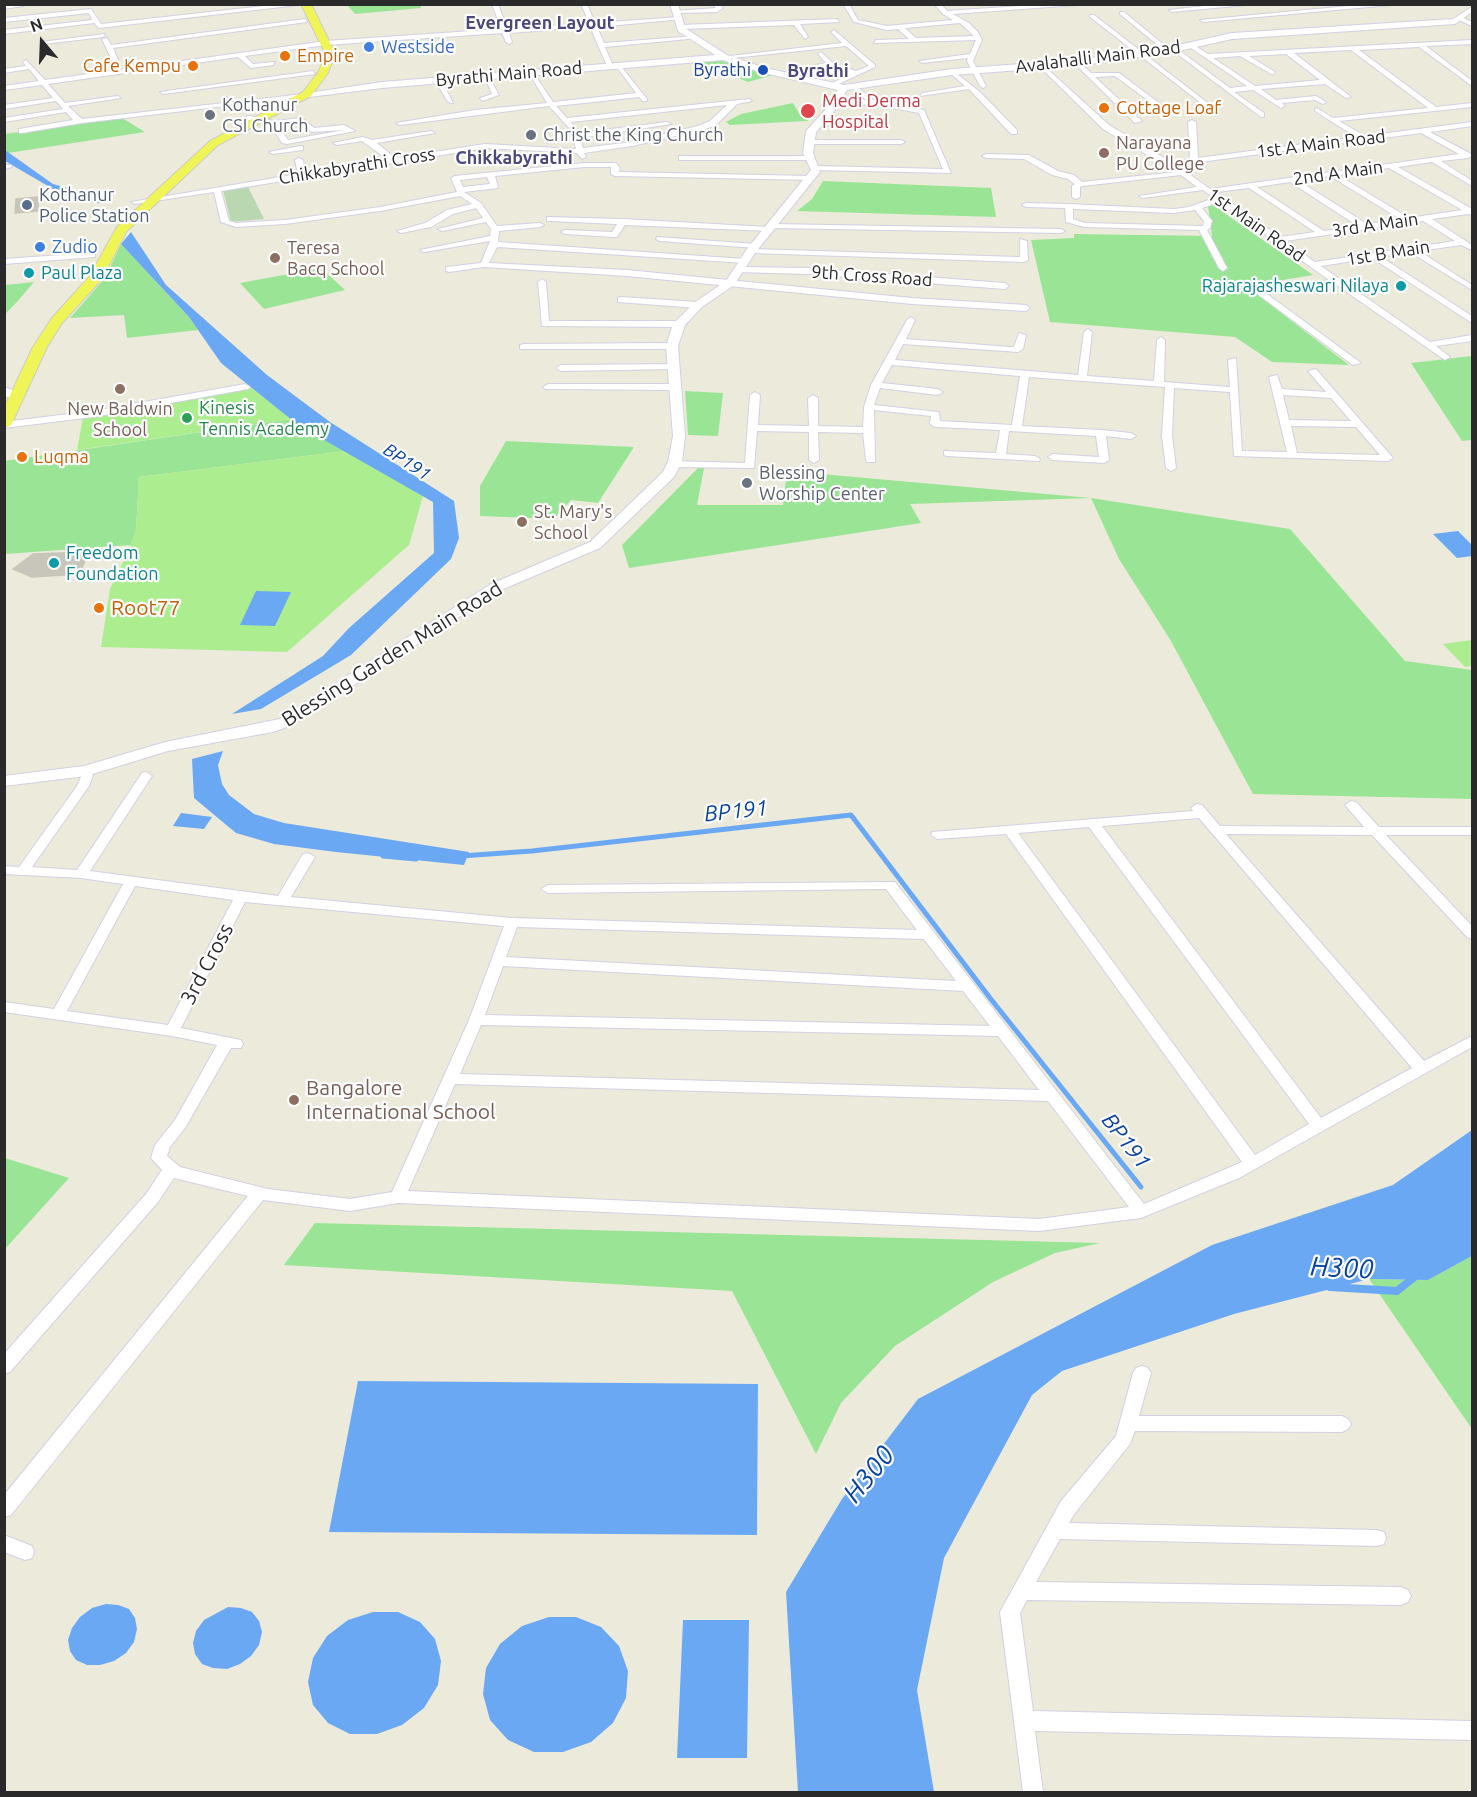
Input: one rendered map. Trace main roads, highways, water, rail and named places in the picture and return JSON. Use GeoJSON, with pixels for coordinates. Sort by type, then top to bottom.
{"type":"FeatureCollection","features":[{"type":"Feature","properties":{"kind":"main road"},"geometry":{"type":"LineString","coordinates":[[4,425],[8,394],[33,337],[44,320],[76,284],[101,237],[151,200],[214,143],[293,96],[313,73],[321,44],[305,4]]}},
{"type":"Feature","properties":{"kind":"main road"},"geometry":{"type":"LineString","coordinates":[[8,394],[57,321],[95,279],[120,224],[135,202],[198,147],[307,94],[325,69],[329,57],[305,21],[298,5]]}},
{"type":"Feature","properties":{"kind":"main road","name":"Avalahalli Main Road"},"geometry":{"type":"LineString","coordinates":[[724,57],[763,70],[849,87],[952,72],[1077,63],[1171,50],[1232,36],[1455,21],[1473,9]]}},
{"type":"Feature","properties":{"kind":"main road"},"geometry":{"type":"LineString","coordinates":[[678,15],[695,38],[724,57]]}},
{"type":"Feature","properties":{"kind":"main road","name":"Byrathi Main Road"},"geometry":{"type":"LineString","coordinates":[[293,96],[438,80],[724,57]]}},
{"type":"Feature","properties":{"kind":"main road","name":"Blessing Garden Main Road"},"geometry":{"type":"LineString","coordinates":[[4,771],[84,761],[111,751],[162,738],[239,730],[261,731],[286,722],[496,587],[595,545],[669,474],[675,462],[679,436],[672,346],[679,324],[698,305],[730,283],[771,227],[812,168],[809,142],[811,131],[849,87]]}},
{"type":"Feature","properties":{"kind":"main road","name":"Blessing Garden Main Road"},"geometry":{"type":"LineString","coordinates":[[4,781],[86,771],[141,753],[213,734]]}},
{"type":"Feature","properties":{"kind":"water"},"geometry":{"type":"Polygon","coordinates":[[[5,150],[53,184],[107,199],[100,203],[87,202],[60,193],[5,161],[5,150]]]}},
{"type":"Feature","properties":{"kind":"water"},"geometry":{"type":"Polygon","coordinates":[[[131,232],[166,285],[267,375],[330,422],[454,501],[459,538],[451,559],[351,655],[261,709],[232,714],[323,656],[349,628],[434,553],[433,502],[298,425],[221,363],[189,317],[121,244],[131,232]]]}},
{"type":"Feature","properties":{"kind":"water"},"geometry":{"type":"Polygon","coordinates":[[[1458,531],[1472,545],[1472,556],[1457,558],[1433,534],[1458,531]]]}},
{"type":"Feature","properties":{"kind":"water"},"geometry":{"type":"Polygon","coordinates":[[[256,591],[291,592],[275,626],[240,625],[256,591]]]}},
{"type":"Feature","properties":{"kind":"water"},"geometry":{"type":"Polygon","coordinates":[[[223,751],[218,765],[222,784],[229,795],[254,814],[284,823],[469,852],[464,865],[274,844],[236,833],[194,798],[192,759],[223,751]]]}},
{"type":"Feature","properties":{"kind":"water"},"geometry":{"type":"Polygon","coordinates":[[[181,813],[212,817],[204,829],[173,826],[181,813]]]}},
{"type":"Feature","properties":{"kind":"water"},"geometry":{"type":"Polygon","coordinates":[[[1472,1130],[1472,1256],[1428,1280],[1369,1279],[1234,1314],[1062,1371],[1032,1395],[944,1558],[917,1690],[934,1792],[798,1792],[786,1592],[842,1499],[918,1399],[1212,1245],[1393,1185],[1472,1130]]]}},
{"type":"Feature","properties":{"kind":"water"},"geometry":{"type":"Polygon","coordinates":[[[358,1381],[758,1384],[757,1535],[329,1532],[358,1381]]]}},
{"type":"Feature","properties":{"kind":"water"},"geometry":{"type":"Polygon","coordinates":[[[106,1604],[129,1609],[135,1618],[137,1629],[134,1642],[126,1653],[114,1661],[100,1665],[87,1665],[76,1660],[70,1651],[68,1640],[72,1628],[80,1617],[92,1608],[106,1604]]]}},
{"type":"Feature","properties":{"kind":"water"},"geometry":{"type":"Polygon","coordinates":[[[228,1607],[252,1612],[259,1621],[262,1632],[259,1645],[251,1656],[240,1664],[227,1669],[213,1668],[202,1664],[195,1654],[193,1643],[196,1631],[204,1620],[228,1607]]]}},
{"type":"Feature","properties":{"kind":"water"},"geometry":{"type":"Polygon","coordinates":[[[373,1612],[398,1612],[420,1622],[435,1639],[441,1661],[438,1685],[424,1708],[402,1725],[377,1734],[350,1734],[328,1723],[313,1705],[308,1682],[313,1658],[327,1636],[348,1620],[373,1612]]]}},
{"type":"Feature","properties":{"kind":"water"},"geometry":{"type":"Polygon","coordinates":[[[549,1617],[576,1617],[601,1627],[619,1646],[628,1671],[626,1698],[613,1723],[591,1742],[563,1752],[534,1752],[508,1740],[490,1720],[483,1694],[486,1668],[500,1644],[522,1626],[549,1617]]]}},
{"type":"Feature","properties":{"kind":"water"},"geometry":{"type":"Polygon","coordinates":[[[683,1620],[749,1620],[747,1758],[677,1758],[683,1620]]]}},
{"type":"Feature","properties":{"kind":"waterway","name":"BP191"},"geometry":{"type":"LineString","coordinates":[[461,856],[532,851],[851,815],[990,998],[1141,1187]]}},
{"type":"Feature","properties":{"kind":"waterway","name":"BP191"},"geometry":{"type":"LineString","coordinates":[[383,856],[416,859]]}},
{"type":"Feature","properties":{"kind":"waterway","name":"H300"},"geometry":{"type":"LineString","coordinates":[[1330,1287],[1397,1291],[1417,1275]]}},
{"type":"Feature","properties":{"kind":"place","name":"Westside"},"geometry":{"type":"Point","coordinates":[369,47]}},
{"type":"Feature","properties":{"kind":"place","name":"Empire"},"geometry":{"type":"Point","coordinates":[285,56]}},
{"type":"Feature","properties":{"kind":"place","name":"Cafe Kempu"},"geometry":{"type":"Point","coordinates":[193,66]}},
{"type":"Feature","properties":{"kind":"place","name":"Byrathi"},"geometry":{"type":"Point","coordinates":[763,70]}},
{"type":"Feature","properties":{"kind":"place","name":"Cottage Loaf"},"geometry":{"type":"Point","coordinates":[1104,108]}},
{"type":"Feature","properties":{"kind":"place","name":"Medi Derma Hospital"},"geometry":{"type":"Point","coordinates":[808,111]}},
{"type":"Feature","properties":{"kind":"place","name":"Kothanur CSI Church"},"geometry":{"type":"Point","coordinates":[210,115]}},
{"type":"Feature","properties":{"kind":"place","name":"Christ the King Church"},"geometry":{"type":"Point","coordinates":[531,135]}},
{"type":"Feature","properties":{"kind":"place","name":"Narayana PU College"},"geometry":{"type":"Point","coordinates":[1104,153]}},
{"type":"Feature","properties":{"kind":"place","name":"Kothanur Police Station"},"geometry":{"type":"Point","coordinates":[27,205]}},
{"type":"Feature","properties":{"kind":"place","name":"Zudio"},"geometry":{"type":"Point","coordinates":[40,247]}},
{"type":"Feature","properties":{"kind":"place","name":"Teresa Bacq School"},"geometry":{"type":"Point","coordinates":[275,258]}},
{"type":"Feature","properties":{"kind":"place","name":"Paul Plaza"},"geometry":{"type":"Point","coordinates":[29,273]}},
{"type":"Feature","properties":{"kind":"place","name":"Rajarajasheswari Nilaya"},"geometry":{"type":"Point","coordinates":[1401,286]}},
{"type":"Feature","properties":{"kind":"place","name":"New Baldwin School"},"geometry":{"type":"Point","coordinates":[120,389]}},
{"type":"Feature","properties":{"kind":"place","name":"Kinesis Tennis Academy"},"geometry":{"type":"Point","coordinates":[187,418]}},
{"type":"Feature","properties":{"kind":"place","name":"Luqma"},"geometry":{"type":"Point","coordinates":[22,457]}},
{"type":"Feature","properties":{"kind":"place","name":"Blessing Worship Center"},"geometry":{"type":"Point","coordinates":[747,483]}},
{"type":"Feature","properties":{"kind":"place","name":"St. Mary's School"},"geometry":{"type":"Point","coordinates":[522,522]}},
{"type":"Feature","properties":{"kind":"place","name":"Freedom Foundation"},"geometry":{"type":"Point","coordinates":[54,563]}},
{"type":"Feature","properties":{"kind":"place","name":"Root77"},"geometry":{"type":"Point","coordinates":[99,608]}},
{"type":"Feature","properties":{"kind":"place","name":"Bangalore International School"},"geometry":{"type":"Point","coordinates":[294,1100]}},
{"type":"Feature","properties":{"kind":"district","name":"Evergreen Layout"},"geometry":{"type":"Point","coordinates":[540,23]}},
{"type":"Feature","properties":{"kind":"district","name":"Byrathi"},"geometry":{"type":"Point","coordinates":[818,71]}},
{"type":"Feature","properties":{"kind":"district","name":"Chikkabyrathi"},"geometry":{"type":"Point","coordinates":[514,158]}}]}
